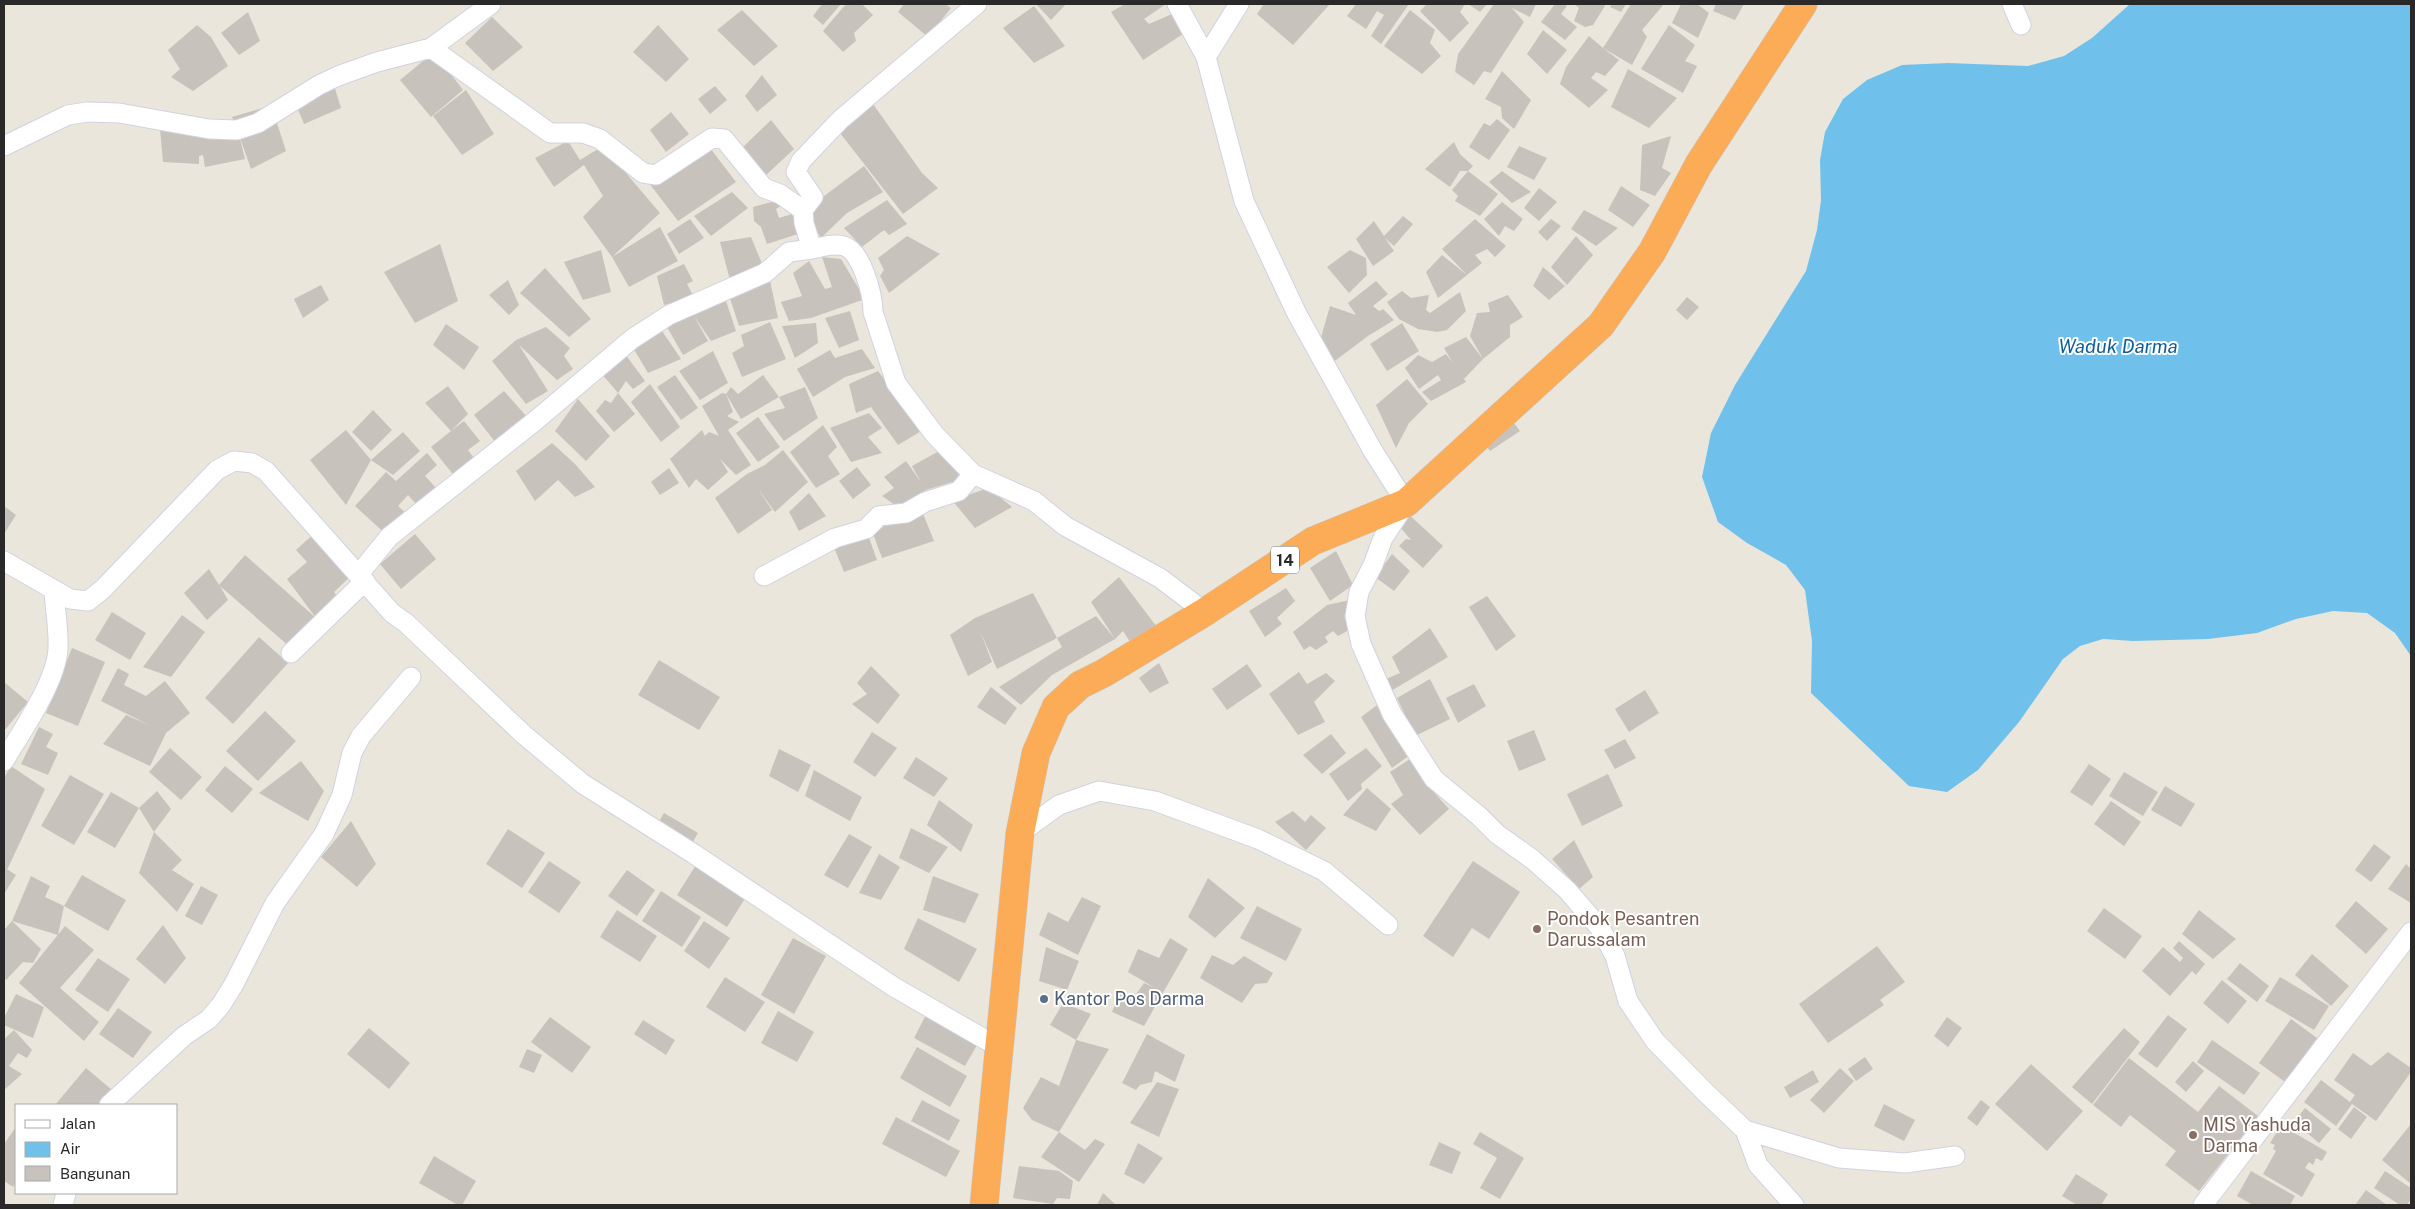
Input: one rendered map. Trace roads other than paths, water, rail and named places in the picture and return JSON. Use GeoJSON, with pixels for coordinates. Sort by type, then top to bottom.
{"type":"FeatureCollection","features":[{"type":"Feature","properties":{"kind":"highway","name":"14"},"geometry":{"type":"LineString","coordinates":[[986,1205],[1020,833],[1036,753],[1056,707],[1080,685],[1104,673],[1205,612],[1313,541],[1406,503],[1601,325],[1652,252],[1699,164],[1803,4]]}},
{"type":"Feature","properties":{"kind":"street"},"geometry":{"type":"LineString","coordinates":[[4,146],[68,115],[87,112],[119,113],[209,129],[237,130],[258,123],[319,85],[338,76],[377,62],[431,48],[491,4]]}},
{"type":"Feature","properties":{"kind":"street"},"geometry":{"type":"LineString","coordinates":[[812,249],[804,223],[803,210],[813,197],[796,172],[801,161],[840,120],[977,4]]}},
{"type":"Feature","properties":{"kind":"street"},"geometry":{"type":"LineString","coordinates":[[1177,4],[1206,57],[1244,201],[1297,314],[1373,451],[1406,503],[1383,538],[1373,565],[1359,592],[1355,616],[1361,644],[1392,714],[1434,779],[1479,816],[1497,834],[1532,859],[1567,890],[1600,928],[1615,956],[1628,1001],[1655,1041],[1744,1130],[1758,1165],[1794,1205]]}},
{"type":"Feature","properties":{"kind":"street"},"geometry":{"type":"LineString","coordinates":[[1206,57],[1239,4]]}},
{"type":"Feature","properties":{"kind":"street"},"geometry":{"type":"LineString","coordinates":[[2012,4],[2021,25]]}},
{"type":"Feature","properties":{"kind":"street"},"geometry":{"type":"LineString","coordinates":[[431,48],[550,133],[583,133],[600,139],[643,173],[656,175],[712,138],[724,140],[764,188],[780,194],[803,210]]}},
{"type":"Feature","properties":{"kind":"street"},"geometry":{"type":"LineString","coordinates":[[291,653],[362,578],[388,537],[535,420],[632,339],[669,315],[765,273],[789,252],[844,246],[852,250],[862,267],[873,300],[873,312],[896,383],[934,435],[973,474],[1034,501],[1065,526],[1160,578],[1205,612]]}},
{"type":"Feature","properties":{"kind":"street"},"geometry":{"type":"LineString","coordinates":[[4,561],[70,599],[88,601],[217,470],[234,461],[252,463],[266,471],[392,613],[406,623],[523,734],[583,784],[694,854],[894,987],[1000,1048]]}},
{"type":"Feature","properties":{"kind":"street"},"geometry":{"type":"LineString","coordinates":[[764,576],[835,538],[866,529],[879,516],[906,513],[925,502],[959,491],[973,474]]}},
{"type":"Feature","properties":{"kind":"street"},"geometry":{"type":"LineString","coordinates":[[4,761],[32,714],[48,682],[58,651],[54,591]]}},
{"type":"Feature","properties":{"kind":"street"},"geometry":{"type":"LineString","coordinates":[[110,1104],[184,1036],[209,1019],[221,1005],[234,984],[275,903],[324,834],[342,795],[352,753],[361,736],[411,676]]}},
{"type":"Feature","properties":{"kind":"street"},"geometry":{"type":"LineString","coordinates":[[1020,833],[1059,805],[1099,791],[1155,801],[1258,839],[1324,871],[1388,925]]}},
{"type":"Feature","properties":{"kind":"street"},"geometry":{"type":"LineString","coordinates":[[2202,1205],[2409,942]]}},
{"type":"Feature","properties":{"kind":"street"},"geometry":{"type":"LineString","coordinates":[[1744,1130],[1839,1158],[1905,1163],[1955,1156]]}},
{"type":"Feature","properties":{"kind":"water","name":"Waduk Darma"},"geometry":{"type":"Polygon","coordinates":[[[2130,4],[2411,4],[2411,656],[2395,633],[2367,613],[2333,611],[2296,619],[2257,633],[2208,639],[2133,641],[2103,639],[2080,646],[2063,659],[2019,722],[1978,770],[1947,792],[1909,786],[1811,693],[1812,641],[1805,590],[1786,565],[1747,543],[1718,522],[1702,477],[1711,433],[1735,385],[1806,271],[1817,230],[1821,200],[1820,160],[1825,132],[1843,99],[1867,80],[1902,65],[1948,63],[2028,66],[2064,56],[2092,38],[2130,4]]]}},
{"type":"Feature","properties":{"kind":"place","name":"Pondok Pesantren Darussalam"},"geometry":{"type":"Point","coordinates":[1537,929]}},
{"type":"Feature","properties":{"kind":"place","name":"Kantor Pos Darma"},"geometry":{"type":"Point","coordinates":[1044,999]}},
{"type":"Feature","properties":{"kind":"place","name":"MIS Yashuda Darma"},"geometry":{"type":"Point","coordinates":[2193,1135]}}]}
